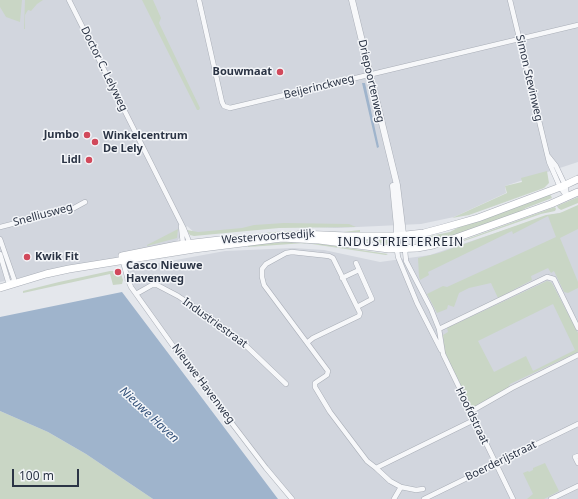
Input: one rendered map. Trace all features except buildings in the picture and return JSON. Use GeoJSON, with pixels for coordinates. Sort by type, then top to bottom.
{"type":"FeatureCollection","features":[{"type":"Feature","properties":{"kind":"main road","name":"Westervoortsedijk"},"geometry":{"type":"LineString","coordinates":[[0,283],[123,260],[186,246],[291,234],[401,236],[443,228],[478,218],[578,179]]}},
{"type":"Feature","properties":{"kind":"main road","name":"Westervoortsedijk"},"geometry":{"type":"LineString","coordinates":[[186,246],[294,238],[401,250],[417,248],[440,243],[578,192]]}},
{"type":"Feature","properties":{"kind":"main road","name":"Westervoortsedijk"},"geometry":{"type":"LineString","coordinates":[[0,288],[11,281]]}},
{"type":"Feature","properties":{"kind":"street","name":"Doctor C. Lelyweg"},"geometry":{"type":"LineString","coordinates":[[69,0],[188,238],[186,246]]}},
{"type":"Feature","properties":{"kind":"street","name":"Beijerinckweg"},"geometry":{"type":"LineString","coordinates":[[199,0],[222,102],[224,106],[230,108],[578,25]]}},
{"type":"Feature","properties":{"kind":"street","name":"Driepoortenweg"},"geometry":{"type":"LineString","coordinates":[[352,0],[391,162],[401,236],[401,250]]}},
{"type":"Feature","properties":{"kind":"street","name":"Simon Stevinweg"},"geometry":{"type":"LineString","coordinates":[[510,0],[549,162],[562,186]]}},
{"type":"Feature","properties":{"kind":"street","name":"Simon Stevinweg"},"geometry":{"type":"LineString","coordinates":[[548,156],[556,166],[561,177],[562,186]]}},
{"type":"Feature","properties":{"kind":"street"},"geometry":{"type":"LineString","coordinates":[[562,186],[567,197]]}},
{"type":"Feature","properties":{"kind":"street","name":"Snelliusweg"},"geometry":{"type":"LineString","coordinates":[[0,227],[74,208],[85,202]]}},
{"type":"Feature","properties":{"kind":"street"},"geometry":{"type":"LineString","coordinates":[[0,239],[11,281]]}},
{"type":"Feature","properties":{"kind":"street"},"geometry":{"type":"LineString","coordinates":[[401,250],[419,288],[413,291],[398,257],[401,250]]}},
{"type":"Feature","properties":{"kind":"street"},"geometry":{"type":"LineString","coordinates":[[308,342],[313,338],[359,316],[360,313],[333,258],[329,256],[292,252],[286,253],[266,264],[262,269],[262,277],[264,285],[308,342],[329,373],[315,383],[315,388],[367,461],[390,481],[401,487],[416,490],[423,489]]}},
{"type":"Feature","properties":{"kind":"street"},"geometry":{"type":"LineString","coordinates":[[0,254],[11,281]]}},
{"type":"Feature","properties":{"kind":"street","name":"Nieuwe Havenweg"},"geometry":{"type":"LineString","coordinates":[[123,260],[130,284],[136,294],[176,350],[239,433],[292,499]]}},
{"type":"Feature","properties":{"kind":"street"},"geometry":{"type":"LineString","coordinates":[[356,263],[372,299],[357,307]]}},
{"type":"Feature","properties":{"kind":"street"},"geometry":{"type":"LineString","coordinates":[[342,278],[359,270]]}},
{"type":"Feature","properties":{"kind":"street"},"geometry":{"type":"LineString","coordinates":[[439,329],[547,277],[554,279],[578,328]]}},
{"type":"Feature","properties":{"kind":"street","name":"Industriestraat"},"geometry":{"type":"LineString","coordinates":[[136,294],[152,285],[157,285],[178,296],[211,318],[242,342],[286,384]]}},
{"type":"Feature","properties":{"kind":"street","name":"Hoofdstraat"},"geometry":{"type":"LineString","coordinates":[[419,288],[439,329],[443,354]]}},
{"type":"Feature","properties":{"kind":"street","name":"Hoofdstraat"},"geometry":{"type":"LineString","coordinates":[[413,291],[513,499]]}},
{"type":"Feature","properties":{"kind":"street"},"geometry":{"type":"LineString","coordinates":[[470,412],[512,388],[578,355]]}},
{"type":"Feature","properties":{"kind":"street"},"geometry":{"type":"LineString","coordinates":[[376,468],[474,420]]}},
{"type":"Feature","properties":{"kind":"street","name":"Boerderijstraat"},"geometry":{"type":"LineString","coordinates":[[424,499],[578,424]]}},
{"type":"Feature","properties":{"kind":"street"},"geometry":{"type":"LineString","coordinates":[[578,456],[576,457],[578,463]]}},
{"type":"Feature","properties":{"kind":"street"},"geometry":{"type":"LineString","coordinates":[[551,499],[578,486]]}},
{"type":"Feature","properties":{"kind":"street"},"geometry":{"type":"LineString","coordinates":[[394,499],[401,487]]}},
{"type":"Feature","properties":{"kind":"shaded area"},"geometry":{"type":"Polygon","coordinates":[[[0,0],[578,0],[578,162],[505,186],[506,193],[454,217],[421,224],[336,228],[290,226],[195,233],[187,226],[174,246],[0,282],[0,0]]]}},
{"type":"Feature","properties":{"kind":"shaded area"},"geometry":{"type":"Polygon","coordinates":[[[578,206],[578,499],[293,499],[124,280],[132,268],[225,251],[293,248],[324,250],[380,262],[430,255],[546,216],[564,212],[578,206]]]}},
{"type":"Feature","properties":{"kind":"green space"},"geometry":{"type":"Polygon","coordinates":[[[0,0],[22,0],[20,22],[6,17],[0,7],[0,0]]]}},
{"type":"Feature","properties":{"kind":"green space"},"geometry":{"type":"Polygon","coordinates":[[[25,0],[43,0],[31,11],[28,10],[25,15],[24,29],[25,0]]]}},
{"type":"Feature","properties":{"kind":"green space"},"geometry":{"type":"Polygon","coordinates":[[[142,0],[153,0],[161,18],[159,23],[200,108],[199,110],[197,110],[142,0]]]}},
{"type":"Feature","properties":{"kind":"green space"},"geometry":{"type":"Polygon","coordinates":[[[547,171],[549,183],[544,188],[469,215],[452,218],[507,193],[505,186],[522,182],[521,178],[547,171]]]}},
{"type":"Feature","properties":{"kind":"green space"},"geometry":{"type":"Polygon","coordinates":[[[550,194],[552,198],[526,208],[512,216],[440,241],[417,246],[416,239],[450,232],[459,227],[550,194]]]}},
{"type":"Feature","properties":{"kind":"green space"},"geometry":{"type":"Polygon","coordinates":[[[578,197],[578,203],[561,210],[557,206],[578,197]]]}},
{"type":"Feature","properties":{"kind":"green space"},"geometry":{"type":"Polygon","coordinates":[[[578,205],[578,229],[560,238],[578,282],[578,288],[568,293],[564,292],[554,271],[551,273],[548,268],[531,276],[532,280],[498,298],[491,283],[469,288],[459,293],[454,307],[448,305],[447,309],[437,313],[427,294],[443,286],[447,287],[556,237],[548,216],[513,234],[512,231],[428,272],[429,275],[420,280],[418,258],[439,253],[546,215],[560,213],[578,205]]]}},
{"type":"Feature","properties":{"kind":"green space"},"geometry":{"type":"Polygon","coordinates":[[[555,207],[555,211],[541,214],[464,241],[464,240],[555,207]]]}},
{"type":"Feature","properties":{"kind":"green space"},"geometry":{"type":"Polygon","coordinates":[[[284,223],[349,224],[356,227],[279,228],[194,236],[190,235],[187,230],[198,232],[284,223]]]}},
{"type":"Feature","properties":{"kind":"green space"},"geometry":{"type":"Polygon","coordinates":[[[178,229],[177,238],[147,246],[147,245],[178,229]]]}},
{"type":"Feature","properties":{"kind":"green space"},"geometry":{"type":"Polygon","coordinates":[[[360,230],[360,232],[351,233],[293,232],[196,239],[287,231],[343,232],[360,230]]]}},
{"type":"Feature","properties":{"kind":"green space"},"geometry":{"type":"Polygon","coordinates":[[[287,235],[388,239],[388,244],[357,240],[303,237],[196,244],[287,235]]]}},
{"type":"Feature","properties":{"kind":"green space"},"geometry":{"type":"Polygon","coordinates":[[[285,242],[304,243],[248,247],[248,245],[285,242]]]}},
{"type":"Feature","properties":{"kind":"green space"},"geometry":{"type":"Polygon","coordinates":[[[306,243],[322,244],[388,254],[386,255],[306,243]]]}},
{"type":"Feature","properties":{"kind":"green space"},"geometry":{"type":"Polygon","coordinates":[[[110,271],[120,271],[123,280],[122,284],[113,285],[110,274],[23,293],[23,291],[110,271]]]}},
{"type":"Feature","properties":{"kind":"green space"},"geometry":{"type":"Polygon","coordinates":[[[547,281],[551,282],[553,285],[578,333],[578,352],[510,384],[508,389],[472,408],[445,353],[443,335],[448,332],[447,328],[547,281]],[[553,304],[478,341],[494,372],[526,356],[533,371],[575,350],[553,304]]]}},
{"type":"Feature","properties":{"kind":"green space"},"geometry":{"type":"Polygon","coordinates":[[[0,411],[48,432],[86,454],[153,499],[0,499],[0,411]]]}},
{"type":"Feature","properties":{"kind":"green space"},"geometry":{"type":"Polygon","coordinates":[[[545,463],[559,491],[544,499],[527,499],[533,494],[523,473],[529,472],[533,470],[533,468],[545,463]]]}},
{"type":"Feature","properties":{"kind":"water"},"geometry":{"type":"Polygon","coordinates":[[[362,83],[365,83],[379,147],[377,148],[362,83]]]}},
{"type":"Feature","properties":{"kind":"water","name":"Nieuwe Haven"},"geometry":{"type":"Polygon","coordinates":[[[122,292],[278,499],[153,499],[86,454],[48,432],[0,411],[0,317],[122,292]]]}},
{"type":"Feature","properties":{"kind":"place","name":"Bouwmaat"},"geometry":{"type":"Point","coordinates":[280,72]}},
{"type":"Feature","properties":{"kind":"place","name":"Jumbo"},"geometry":{"type":"Point","coordinates":[87,135]}},
{"type":"Feature","properties":{"kind":"place","name":"Winkelcentrum De Lely"},"geometry":{"type":"Point","coordinates":[95,142]}},
{"type":"Feature","properties":{"kind":"place","name":"Lidl"},"geometry":{"type":"Point","coordinates":[89,160]}},
{"type":"Feature","properties":{"kind":"place","name":"Kwik Fit"},"geometry":{"type":"Point","coordinates":[27,257]}},
{"type":"Feature","properties":{"kind":"place","name":"Casco Nieuwe Havenweg"},"geometry":{"type":"Point","coordinates":[118,272]}},
{"type":"Feature","properties":{"kind":"district","name":"INDUSTRIETERREIN"},"geometry":{"type":"Point","coordinates":[401,243]}}]}
